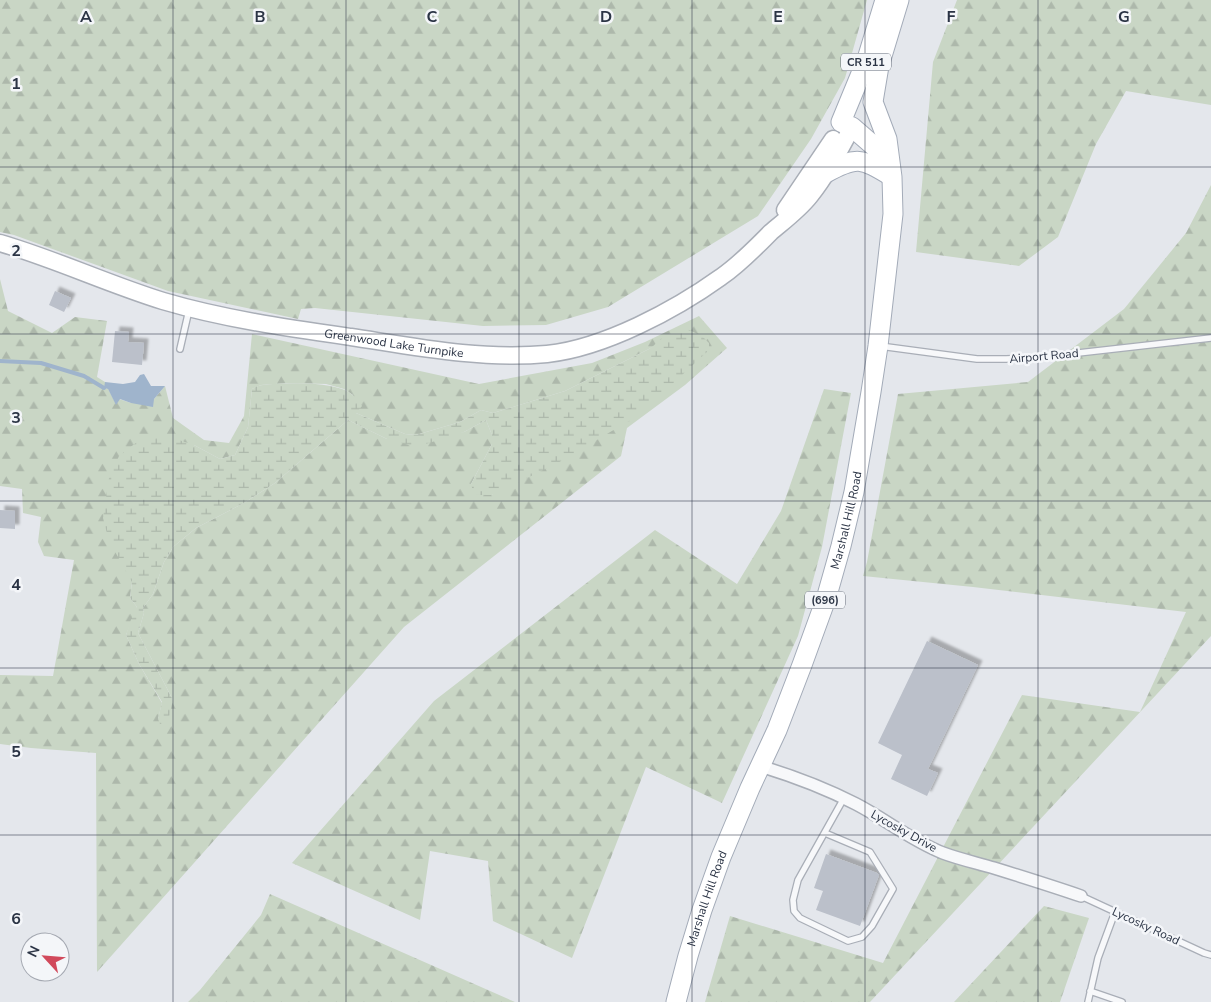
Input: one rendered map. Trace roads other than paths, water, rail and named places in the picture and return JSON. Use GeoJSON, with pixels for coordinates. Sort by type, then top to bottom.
{"type":"FeatureCollection","features":[{"type":"Feature","properties":{"kind":"main road","name":"Greenwood Lake Turnpike"},"geometry":{"type":"LineString","coordinates":[[0,243],[137,292],[189,308],[289,328],[481,355],[550,353],[590,344],[643,323],[688,299],[722,277],[743,260],[808,198],[826,173],[847,124],[885,0]]}},
{"type":"Feature","properties":{"kind":"main road","name":"Greenwood Lake Turnpike"},"geometry":{"type":"LineString","coordinates":[[767,236],[833,140],[847,124],[880,66],[899,0]]}},
{"type":"Feature","properties":{"kind":"main road","name":"Marshall Hill Road"},"geometry":{"type":"LineString","coordinates":[[676,1002],[702,910],[721,857],[777,730],[826,599],[854,492],[878,346],[893,214],[892,177],[887,139],[873,102],[880,66]]}},
{"type":"Feature","properties":{"kind":"main road"},"geometry":{"type":"LineString","coordinates":[[847,124],[874,148],[892,177]]}},
{"type":"Feature","properties":{"kind":"main road"},"geometry":{"type":"LineString","coordinates":[[826,173],[844,163],[859,160],[871,164],[892,177]]}},
{"type":"Feature","properties":{"kind":"street","name":"Lycosky Drive"},"geometry":{"type":"LineString","coordinates":[[760,766],[823,788],[889,822],[924,844],[943,853],[1081,896]]}},
{"type":"Feature","properties":{"kind":"lane"},"geometry":{"type":"LineString","coordinates":[[180,349],[189,308]]}},
{"type":"Feature","properties":{"kind":"lane","name":"Airport Road"},"geometry":{"type":"LineString","coordinates":[[878,346],[977,359],[1006,360],[1211,338]]}},
{"type":"Feature","properties":{"kind":"lane"},"geometry":{"type":"LineString","coordinates":[[825,833],[870,852],[893,889],[872,926],[862,938],[848,941],[800,918],[794,911],[793,900],[798,880],[844,798]]}},
{"type":"Feature","properties":{"kind":"lane","name":"Lycosky Road"},"geometry":{"type":"LineString","coordinates":[[1081,896],[1211,955]]}},
{"type":"Feature","properties":{"kind":"lane"},"geometry":{"type":"LineString","coordinates":[[1088,1002],[1098,958],[1116,912]]}},
{"type":"Feature","properties":{"kind":"lane"},"geometry":{"type":"LineString","coordinates":[[1090,991],[1122,1002]]}},
{"type":"Feature","properties":{"kind":"water"},"geometry":{"type":"Polygon","coordinates":[[[144,374],[151,386],[165,386],[154,399],[153,407],[120,399],[116,405],[108,389],[104,388],[105,382],[123,384],[135,382],[140,375],[144,374]]]}},
{"type":"Feature","properties":{"kind":"waterway"},"geometry":{"type":"LineString","coordinates":[[0,361],[41,363],[84,376],[104,388]]}}]}
